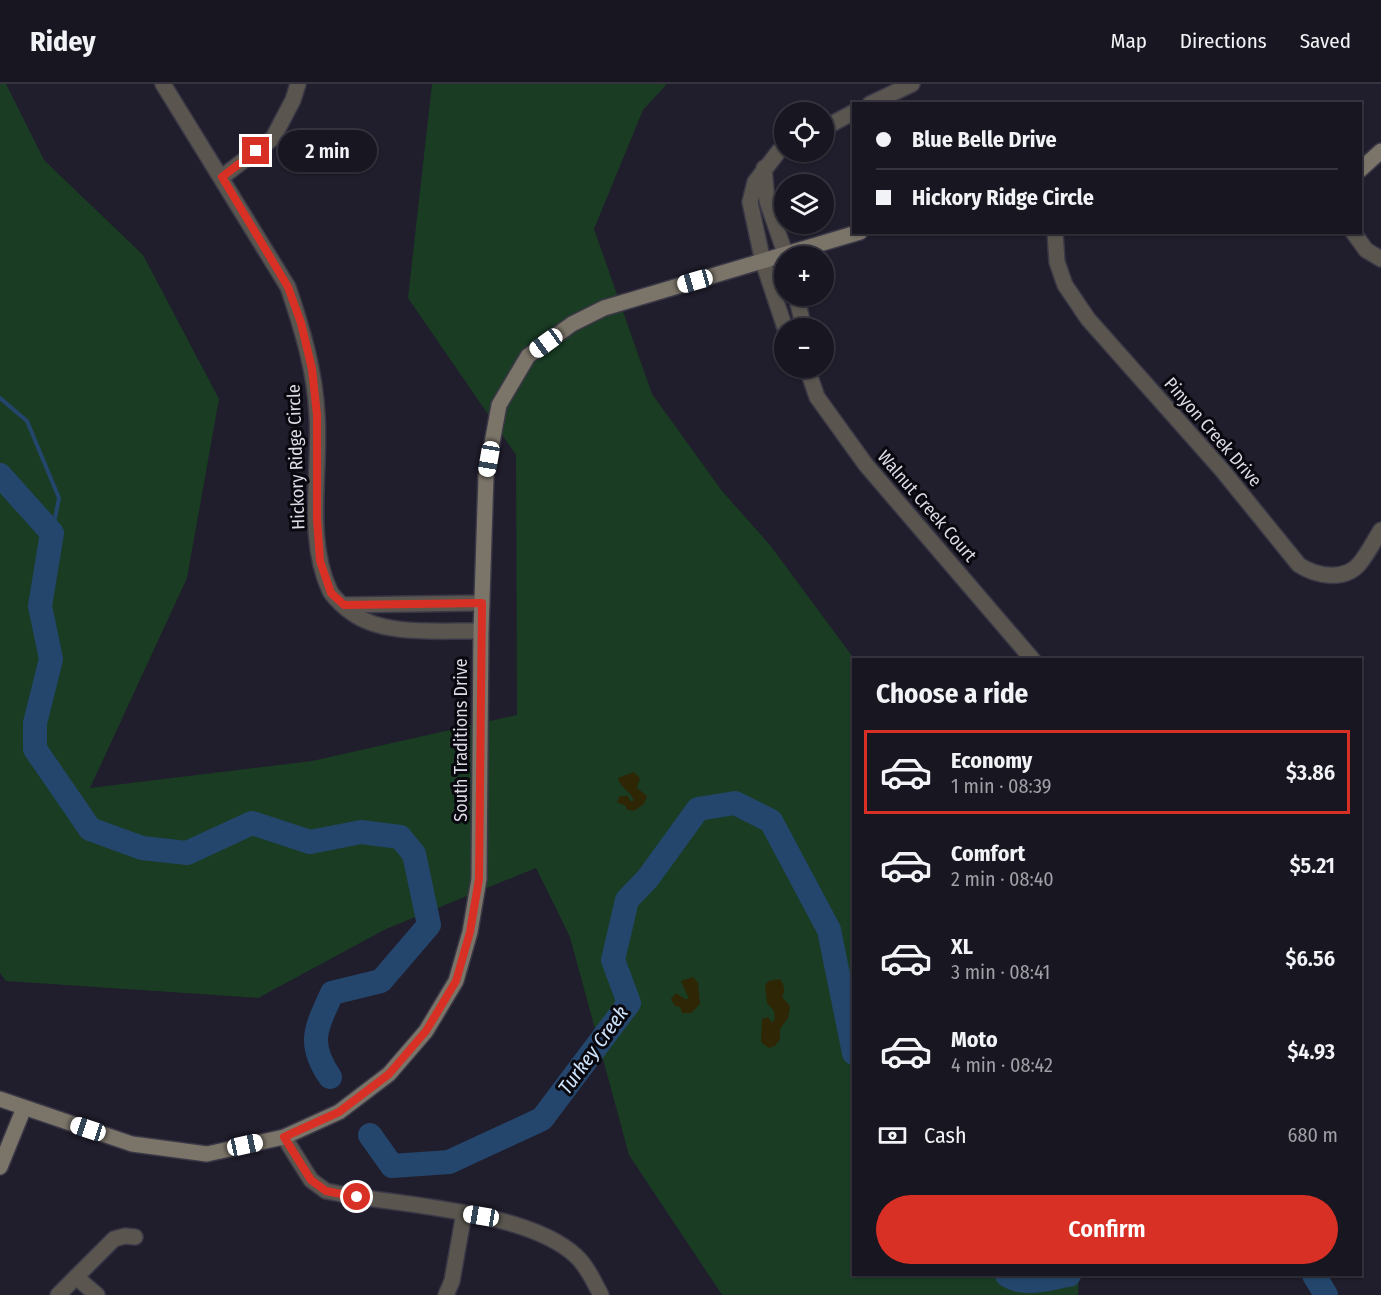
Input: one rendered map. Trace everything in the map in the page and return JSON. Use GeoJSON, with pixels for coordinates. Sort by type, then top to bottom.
{"type":"FeatureCollection","features":[{"type":"Feature","properties":{"kind":"street","name":"Hickory Ridge Circle"},"geometry":{"type":"LineString","coordinates":[[163,84],[288,287],[301,323],[312,369],[317,415],[317,519],[320,561],[331,593],[353,614],[391,629],[481,631]]}},
{"type":"Feature","properties":{"kind":"street"},"geometry":{"type":"LineString","coordinates":[[222,177],[273,138],[298,84]]}},
{"type":"Feature","properties":{"kind":"street"},"geometry":{"type":"LineString","coordinates":[[874,102],[912,84]]}},
{"type":"Feature","properties":{"kind":"street"},"geometry":{"type":"LineString","coordinates":[[834,123],[852,113]]}},
{"type":"Feature","properties":{"kind":"street"},"geometry":{"type":"LineString","coordinates":[[1362,168],[1381,151]]}},
{"type":"Feature","properties":{"kind":"street"},"geometry":{"type":"LineString","coordinates":[[774,156],[755,182],[750,202],[763,262],[782,318]]}},
{"type":"Feature","properties":{"kind":"street"},"geometry":{"type":"LineString","coordinates":[[764,168],[767,201],[783,246]]}},
{"type":"Feature","properties":{"kind":"street","name":"South Traditions Drive"},"geometry":{"type":"LineString","coordinates":[[817,246],[854,234]]}},
{"type":"Feature","properties":{"kind":"street","name":"Pinyon Creek Drive"},"geometry":{"type":"LineString","coordinates":[[1055,234],[1057,262],[1065,285],[1088,319],[1222,470],[1299,565],[1311,573],[1330,576],[1351,570],[1359,564],[1381,530]]}},
{"type":"Feature","properties":{"kind":"street"},"geometry":{"type":"LineString","coordinates":[[1354,234],[1366,250],[1381,259]]}},
{"type":"Feature","properties":{"kind":"street","name":"South Traditions Drive"},"geometry":{"type":"LineString","coordinates":[[0,1100],[132,1144],[207,1154],[284,1137],[339,1112],[389,1074],[426,1031],[456,981],[470,932],[479,879],[481,631],[486,476],[499,405],[528,356],[572,324],[604,308],[774,259]]}},
{"type":"Feature","properties":{"kind":"street","name":"Walnut Creek Court"},"geometry":{"type":"LineString","coordinates":[[810,378],[817,397],[866,465],[1031,658]]}},
{"type":"Feature","properties":{"kind":"street"},"geometry":{"type":"LineString","coordinates":[[344,605],[482,603]]}},
{"type":"Feature","properties":{"kind":"street"},"geometry":{"type":"LineString","coordinates":[[0,1167],[24,1108]]}},
{"type":"Feature","properties":{"kind":"street"},"geometry":{"type":"LineString","coordinates":[[284,1137],[311,1180],[326,1191],[498,1219],[558,1242],[578,1257],[601,1295]]}},
{"type":"Feature","properties":{"kind":"street"},"geometry":{"type":"LineString","coordinates":[[446,1295],[452,1281],[464,1213]]}},
{"type":"Feature","properties":{"kind":"street"},"geometry":{"type":"LineString","coordinates":[[58,1295],[114,1239],[125,1236],[135,1237]]}},
{"type":"Feature","properties":{"kind":"street"},"geometry":{"type":"LineString","coordinates":[[76,1277],[97,1295]]}},
{"type":"Feature","properties":{"kind":"green space"},"geometry":{"type":"Polygon","coordinates":[[[0,84],[6,84],[44,160],[143,255],[219,399],[187,578],[90,788],[312,761],[517,715],[516,455],[408,298],[432,84],[667,84],[643,110],[594,229],[652,394],[722,491],[770,545],[854,658],[852,1276],[1079,1276],[1078,1295],[722,1295],[629,1155],[570,937],[536,868],[386,929],[258,998],[6,981],[0,973],[0,84]]]}},
{"type":"Feature","properties":{"kind":"sand"},"geometry":{"type":"Polygon","coordinates":[[[634,772],[640,778],[637,788],[647,796],[644,804],[634,811],[626,809],[626,806],[617,802],[620,796],[628,796],[630,801],[634,801],[618,778],[634,772]]]}},
{"type":"Feature","properties":{"kind":"sand"},"geometry":{"type":"Polygon","coordinates":[[[693,977],[698,983],[700,1004],[691,1013],[682,1013],[680,1007],[675,1006],[671,999],[676,993],[689,999],[681,981],[693,977]]]}},
{"type":"Feature","properties":{"kind":"sand"},"geometry":{"type":"Polygon","coordinates":[[[780,979],[784,988],[782,997],[790,1006],[788,1018],[780,1029],[780,1039],[775,1046],[769,1048],[761,1042],[762,1019],[768,1017],[772,1023],[775,1019],[774,1011],[767,1003],[765,985],[769,981],[780,979]]]}},
{"type":"Feature","properties":{"kind":"waterway"},"geometry":{"type":"LineString","coordinates":[[0,398],[27,421],[59,498],[52,533]]}},
{"type":"Feature","properties":{"kind":"waterway","name":"Turkey Creek"},"geometry":{"type":"LineString","coordinates":[[0,475],[52,533],[40,606],[51,659],[35,723],[35,749],[90,829],[142,848],[187,853],[252,823],[310,842],[361,832],[400,837],[414,854],[429,925],[381,981],[332,993],[316,1035],[318,1054],[330,1077]]}},
{"type":"Feature","properties":{"kind":"waterway","name":"Turkey Creek"},"geometry":{"type":"LineString","coordinates":[[370,1135],[392,1166],[449,1162],[542,1119],[629,1003],[613,960],[627,900],[648,878],[698,809],[735,803],[771,821],[829,930],[852,1043]]}},
{"type":"Feature","properties":{"kind":"waterway","name":"Turkey Creek"},"geometry":{"type":"LineString","coordinates":[[1009,1276],[1029,1281],[1063,1276]]}},
{"type":"Feature","properties":{"kind":"waterway","name":"Turkey Creek"},"geometry":{"type":"LineString","coordinates":[[1315,1276],[1326,1295]]}},
{"type":"Feature","properties":{"kind":"route"},"geometry":{"type":"LineString","coordinates":[[256,151],[222,177],[288,287],[301,323],[312,369],[317,415],[317,519],[320,561],[331,593],[344,605],[482,603],[479,879],[476,906],[456,981],[426,1031],[389,1074],[339,1112],[284,1137],[311,1180],[326,1191],[357,1197]]}}]}
